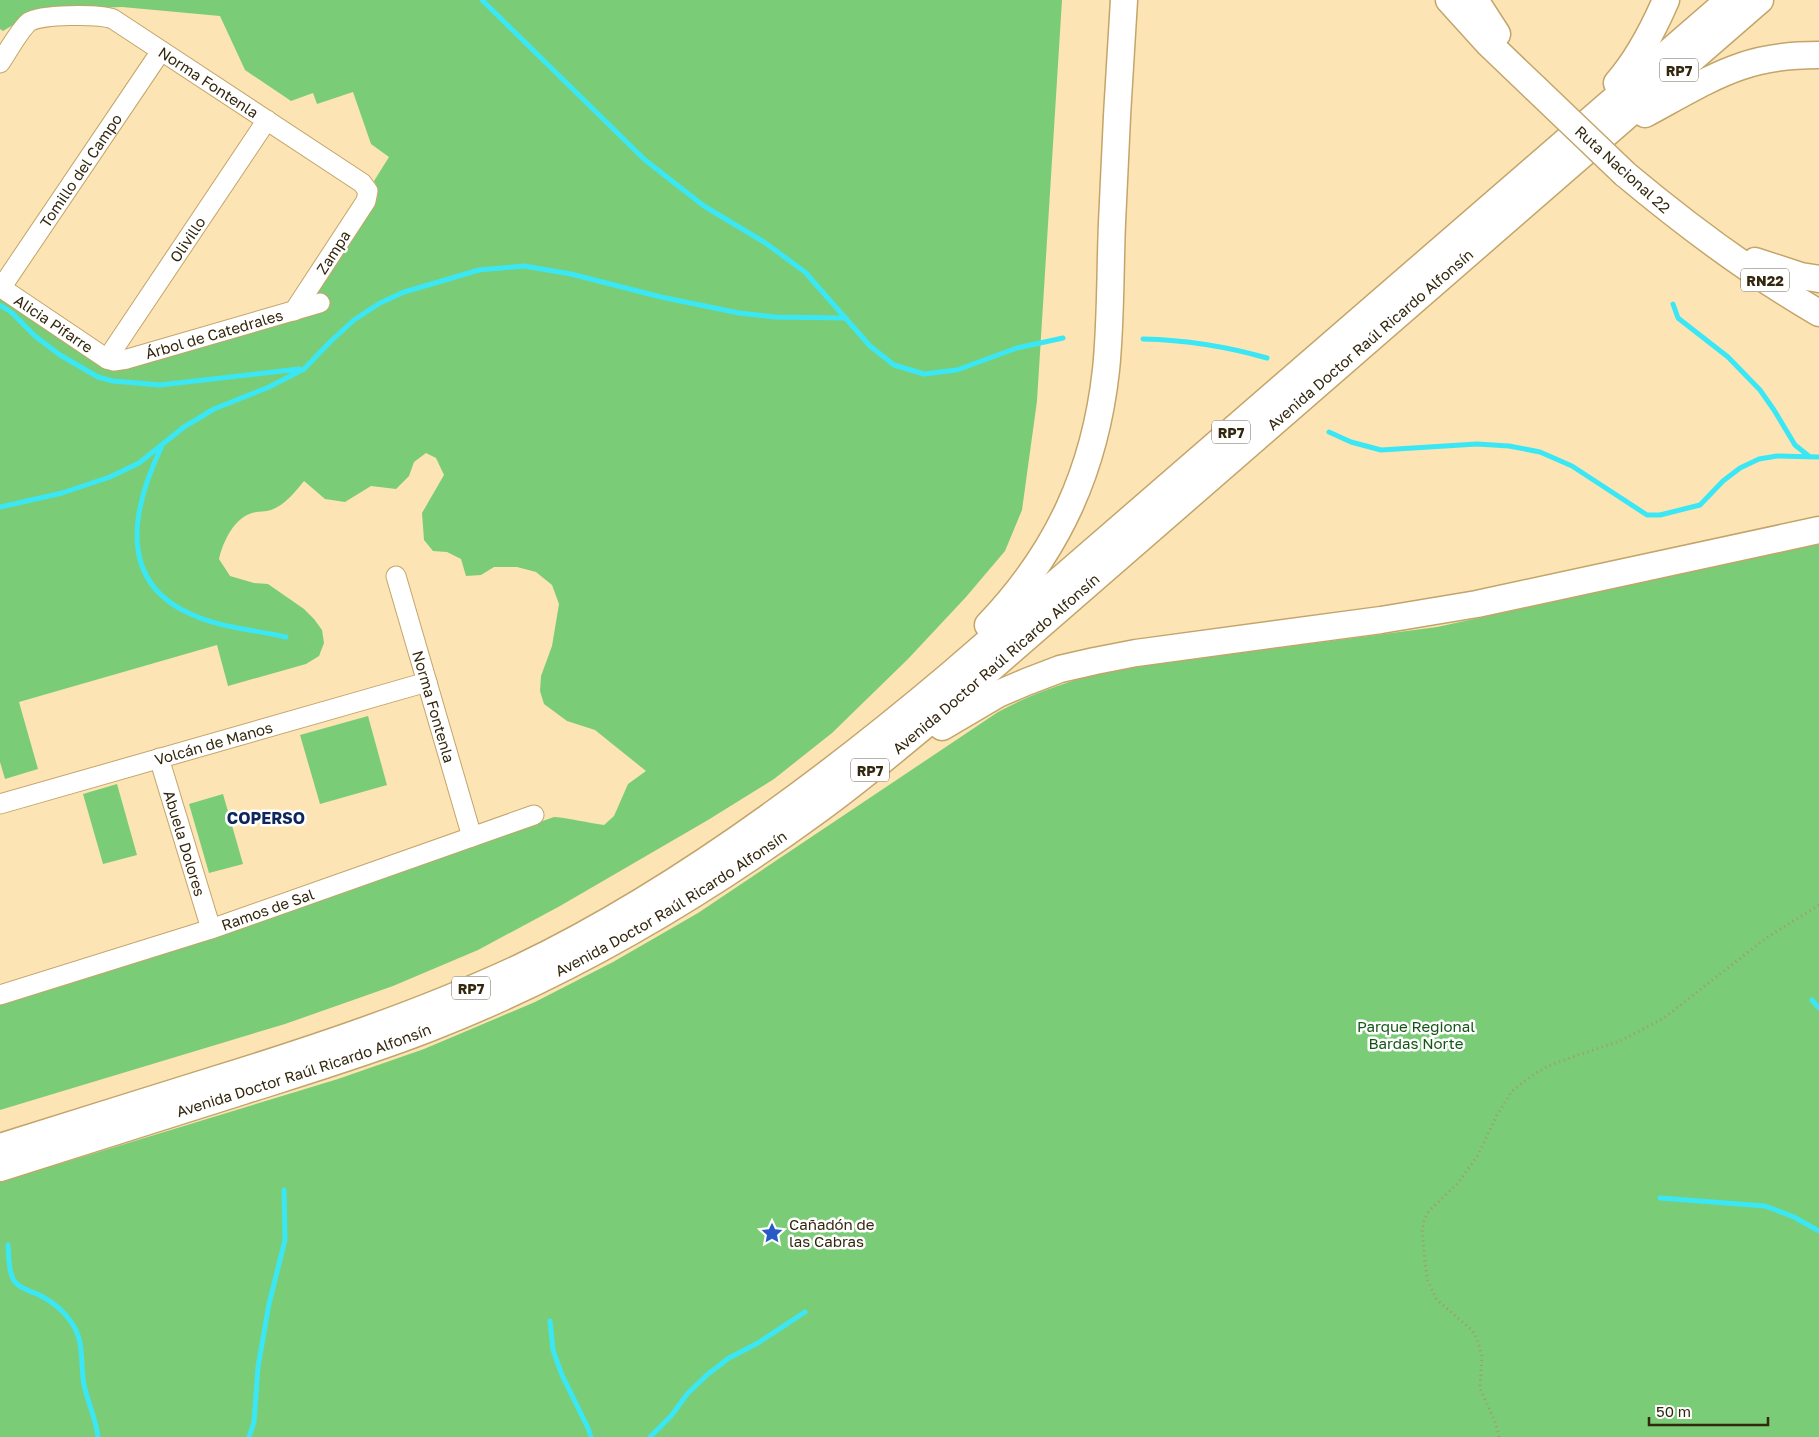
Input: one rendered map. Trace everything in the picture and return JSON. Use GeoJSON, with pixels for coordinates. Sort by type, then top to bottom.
{"type":"FeatureCollection","features":[{"type":"Feature","properties":{"kind":"highway"},"geometry":{"type":"LineString","coordinates":[[891,724],[999,613],[1018,590],[1062,523],[1089,460],[1102,399],[1106,368],[1114,157],[1124,0]]}},
{"type":"Feature","properties":{"kind":"highway","name":"Ruta Nacional 22"},"geometry":{"type":"LineString","coordinates":[[1449,0],[1488,43],[1625,174],[1682,221],[1755,274],[1819,313]]}},
{"type":"Feature","properties":{"kind":"highway"},"geometry":{"type":"LineString","coordinates":[[1475,0],[1489,24],[1535,88]]}},
{"type":"Feature","properties":{"kind":"highway"},"geometry":{"type":"LineString","coordinates":[[1570,138],[1636,59],[1648,39],[1666,0]]}},
{"type":"Feature","properties":{"kind":"highway","name":"RP7"},"geometry":{"type":"LineString","coordinates":[[1570,138],[1729,0]]}},
{"type":"Feature","properties":{"kind":"highway","name":"RP7"},"geometry":{"type":"LineString","coordinates":[[1599,140],[1760,0]]}},
{"type":"Feature","properties":{"kind":"highway"},"geometry":{"type":"LineString","coordinates":[[1599,140],[1700,85],[1744,65],[1784,57],[1819,55]]}},
{"type":"Feature","properties":{"kind":"highway","name":"Avenida Doctor Raúl Ricardo Alfonsín"},"geometry":{"type":"LineString","coordinates":[[0,1147],[333,1042],[427,1007],[519,967],[606,921],[704,860],[771,815],[891,724],[992,640],[1570,138]]}},
{"type":"Feature","properties":{"kind":"highway","name":"Avenida Doctor Raúl Ricardo Alfonsín"},"geometry":{"type":"LineString","coordinates":[[0,1168],[365,1051],[430,1028],[534,982],[623,936],[719,877],[819,810],[936,716],[1599,140]]}},
{"type":"Feature","properties":{"kind":"highway"},"geometry":{"type":"LineString","coordinates":[[1713,243],[1773,268],[1819,279]]}},
{"type":"Feature","properties":{"kind":"highway"},"geometry":{"type":"LineString","coordinates":[[819,810],[968,711],[1005,691],[1060,670],[1136,653],[1381,620],[1477,604],[1819,530]]}},
{"type":"Feature","properties":{"kind":"street","name":"Norma Fontenla"},"geometry":{"type":"LineString","coordinates":[[0,63],[27,24],[34,20],[43,17],[105,16],[114,19],[362,183],[368,191]]}},
{"type":"Feature","properties":{"kind":"street","name":"Tomillo del Campo"},"geometry":{"type":"LineString","coordinates":[[0,288],[162,51]]}},
{"type":"Feature","properties":{"kind":"street","name":"Olivillo"},"geometry":{"type":"LineString","coordinates":[[107,359],[267,120]]}},
{"type":"Feature","properties":{"kind":"street","name":"Zampa"},"geometry":{"type":"LineString","coordinates":[[294,311],[366,201],[368,191]]}},
{"type":"Feature","properties":{"kind":"street","name":"Alicia Pifarre"},"geometry":{"type":"LineString","coordinates":[[0,288],[107,359]]}},
{"type":"Feature","properties":{"kind":"street","name":"Árbol de Catedrales"},"geometry":{"type":"LineString","coordinates":[[107,359],[114,361],[127,359],[320,303]]}},
{"type":"Feature","properties":{"kind":"street","name":"Norma Fontenla"},"geometry":{"type":"LineString","coordinates":[[396,576],[472,837]]}},
{"type":"Feature","properties":{"kind":"street","name":"Volcán de Manos"},"geometry":{"type":"LineString","coordinates":[[0,804],[427,682]]}},
{"type":"Feature","properties":{"kind":"street","name":"Abuela Dolores"},"geometry":{"type":"LineString","coordinates":[[159,758],[211,929]]}},
{"type":"Feature","properties":{"kind":"street","name":"Ramos de Sal"},"geometry":{"type":"LineString","coordinates":[[0,995],[211,929],[534,815]]}},
{"type":"Feature","properties":{"kind":"path"},"geometry":{"type":"LineString","coordinates":[[1499,1437],[1496,1424],[1480,1388],[1482,1356],[1477,1339],[1472,1330],[1437,1300],[1427,1279],[1422,1232],[1424,1220],[1429,1211],[1458,1182],[1482,1147],[1497,1115],[1512,1091],[1518,1086],[1548,1066],[1620,1041],[1664,1018],[1766,938],[1819,906]]}},
{"type":"Feature","properties":{"kind":"green space"},"geometry":{"type":"Polygon","coordinates":[[[0,0],[1062,0],[1037,401],[1022,510],[1005,551],[966,597],[908,659],[832,733],[774,779],[708,820],[560,906],[478,950],[393,986],[285,1024],[0,1110],[0,1004],[213,937],[554,817],[604,825],[614,816],[628,784],[646,771],[595,730],[567,721],[544,704],[540,691],[541,676],[552,646],[559,604],[552,585],[536,572],[517,567],[494,567],[481,575],[466,576],[461,559],[447,552],[433,551],[424,540],[422,513],[444,475],[436,458],[426,453],[414,462],[409,476],[396,489],[371,486],[345,502],[325,499],[304,481],[281,505],[271,510],[252,513],[240,520],[226,538],[219,559],[230,576],[254,583],[268,584],[304,609],[322,630],[324,643],[319,656],[306,664],[228,686],[217,645],[19,702],[38,769],[5,779],[0,762],[0,298],[106,369],[115,371],[324,311],[320,294],[314,296],[377,200],[378,188],[374,181],[389,157],[371,144],[353,92],[317,104],[313,93],[291,101],[245,70],[220,16],[122,7],[38,10],[3,31],[0,29],[0,0]]]}},
{"type":"Feature","properties":{"kind":"green space","name":"Parque Regional Bardas Norte"},"geometry":{"type":"Polygon","coordinates":[[[1819,544],[1819,1437],[0,1437],[0,1182],[338,1079],[424,1049],[535,1002],[613,962],[698,913],[998,712],[1060,685],[1126,668],[1437,627],[1819,544]]]}},
{"type":"Feature","properties":{"kind":"green space"},"geometry":{"type":"Polygon","coordinates":[[[368,716],[387,785],[320,804],[300,735],[368,716]]]}},
{"type":"Feature","properties":{"kind":"green space"},"geometry":{"type":"Polygon","coordinates":[[[117,784],[137,855],[103,864],[83,794],[117,784]]]}},
{"type":"Feature","properties":{"kind":"green space"},"geometry":{"type":"Polygon","coordinates":[[[223,794],[243,864],[209,873],[189,804],[223,794]]]}},
{"type":"Feature","properties":{"kind":"waterway"},"geometry":{"type":"LineString","coordinates":[[482,0],[645,160],[704,206],[764,242],[805,272],[870,346],[894,365],[924,374],[957,370],[1017,348],[1063,338]]}},
{"type":"Feature","properties":{"kind":"waterway"},"geometry":{"type":"LineString","coordinates":[[0,507],[62,493],[110,477],[139,463],[184,427],[214,409],[269,387],[304,369],[354,320],[380,303],[404,292],[479,270],[524,266],[571,274],[661,297],[739,313],[775,317],[846,318]]}},
{"type":"Feature","properties":{"kind":"waterway"},"geometry":{"type":"LineString","coordinates":[[1673,304],[1678,318],[1728,357],[1760,390],[1795,445],[1810,457]]}},
{"type":"Feature","properties":{"kind":"waterway"},"geometry":{"type":"LineString","coordinates":[[0,305],[11,312],[35,336],[60,355],[98,377],[113,381],[160,385],[299,369]]}},
{"type":"Feature","properties":{"kind":"waterway"},"geometry":{"type":"LineString","coordinates":[[1143,339],[1205,344],[1267,358]]}},
{"type":"Feature","properties":{"kind":"waterway"},"geometry":{"type":"LineString","coordinates":[[1329,432],[1351,442],[1381,450],[1477,444],[1509,446],[1540,452],[1572,466],[1647,515],[1660,515],[1700,505],[1723,481],[1740,468],[1759,459],[1777,456],[1819,457]]}},
{"type":"Feature","properties":{"kind":"waterway"},"geometry":{"type":"LineString","coordinates":[[161,448],[143,495],[138,519],[137,542],[141,564],[151,584],[168,601],[193,615],[227,626],[286,637]]}},
{"type":"Feature","properties":{"kind":"waterway"},"geometry":{"type":"LineString","coordinates":[[1812,1000],[1819,1008]]}},
{"type":"Feature","properties":{"kind":"waterway"},"geometry":{"type":"LineString","coordinates":[[249,1437],[254,1422],[258,1367],[269,1304],[285,1240],[284,1190]]}},
{"type":"Feature","properties":{"kind":"waterway"},"geometry":{"type":"LineString","coordinates":[[1660,1198],[1765,1206],[1794,1217],[1819,1231]]}},
{"type":"Feature","properties":{"kind":"waterway"},"geometry":{"type":"LineString","coordinates":[[8,1245],[10,1271],[16,1283],[55,1305],[65,1314],[75,1329],[80,1344],[84,1385],[98,1437]]}},
{"type":"Feature","properties":{"kind":"waterway"},"geometry":{"type":"LineString","coordinates":[[650,1437],[671,1416],[688,1393],[708,1374],[729,1358],[758,1343],[805,1312]]}},
{"type":"Feature","properties":{"kind":"waterway"},"geometry":{"type":"LineString","coordinates":[[550,1321],[553,1350],[562,1375],[591,1437]]}},
{"type":"Feature","properties":{"kind":"place","name":"Cañadón de las Cabras"},"geometry":{"type":"Point","coordinates":[772,1233]}},
{"type":"Feature","properties":{"kind":"district","name":"COPERSO"},"geometry":{"type":"Point","coordinates":[266,818]}}]}
